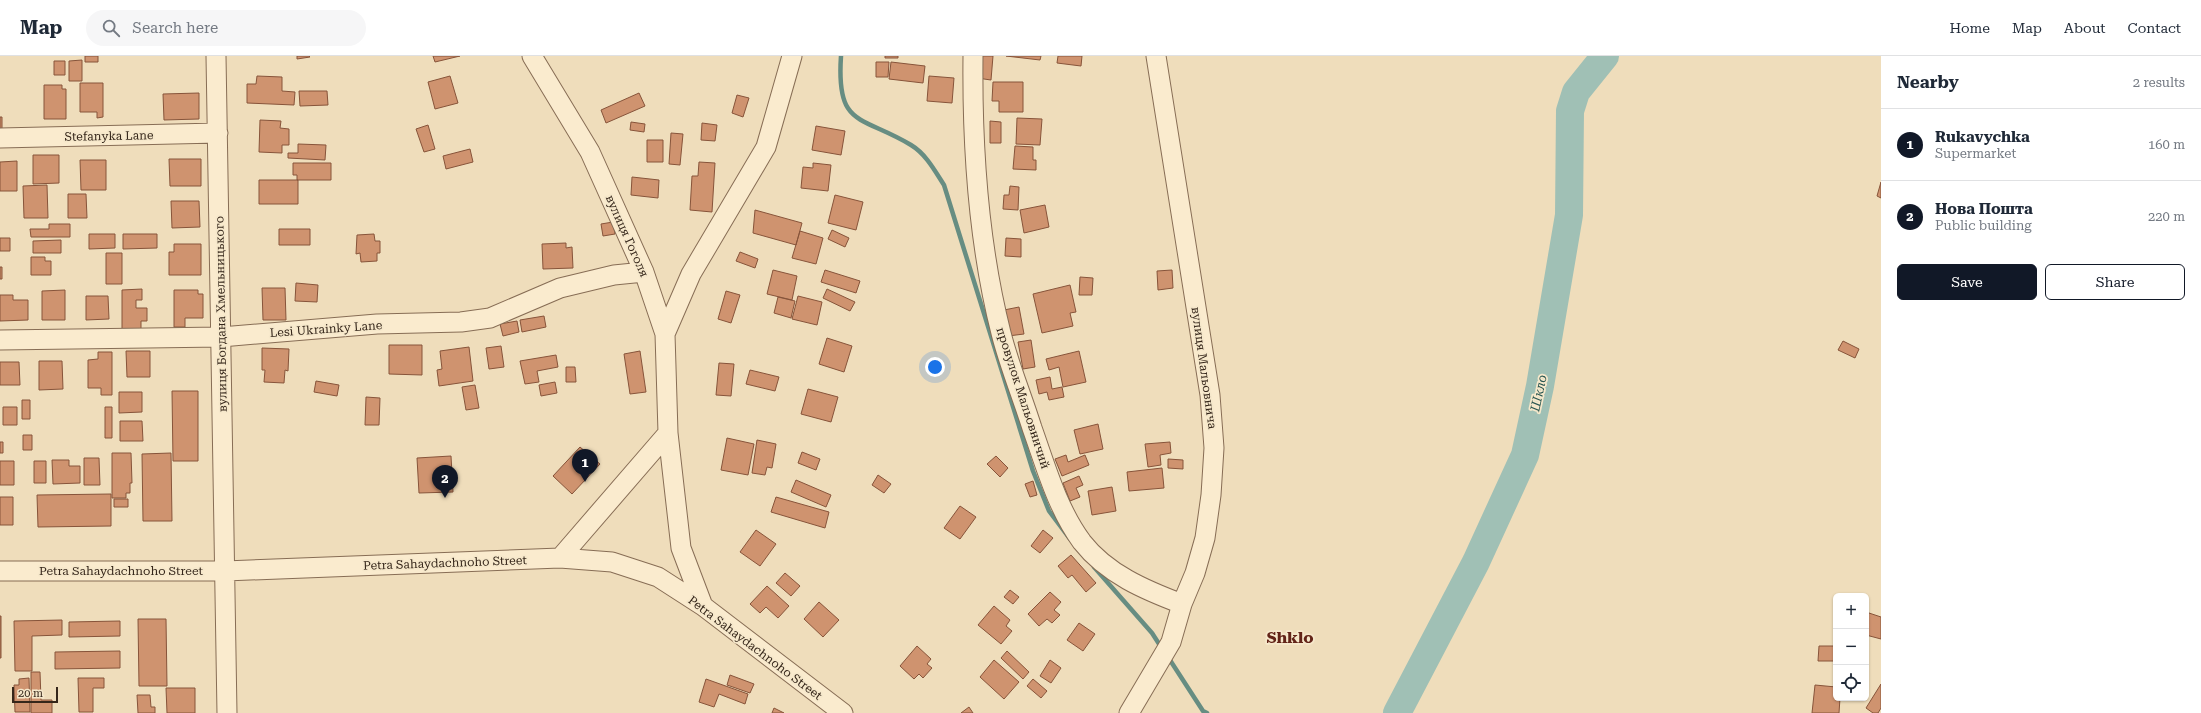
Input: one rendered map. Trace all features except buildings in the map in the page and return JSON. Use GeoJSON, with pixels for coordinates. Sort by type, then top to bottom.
{"type":"FeatureCollection","features":[{"type":"Feature","properties":{"kind":"street","name":"вулиця Богдана Хмельницького"},"geometry":{"type":"LineString","coordinates":[[216,56],[227,713]]}},
{"type":"Feature","properties":{"kind":"street","name":"вулиця Гоголя"},"geometry":{"type":"LineString","coordinates":[[532,56],[590,152],[644,272],[665,334],[668,433],[681,548],[703,606]]}},
{"type":"Feature","properties":{"kind":"street"},"geometry":{"type":"LineString","coordinates":[[665,334],[691,274],[766,147],[792,56]]}},
{"type":"Feature","properties":{"kind":"street","name":"провулок Мальовничий"},"geometry":{"type":"LineString","coordinates":[[973,56],[978,180],[984,231],[1001,333],[1062,510],[1083,542],[1110,569],[1143,589],[1182,604]]}},
{"type":"Feature","properties":{"kind":"street","name":"вулиця Мальовнича"},"geometry":{"type":"LineString","coordinates":[[1129,713],[1171,642],[1182,604],[1195,573],[1205,538],[1211,495],[1214,448],[1210,395],[1156,56]]}},
{"type":"Feature","properties":{"kind":"street","name":"Stefanyka Lane"},"geometry":{"type":"LineString","coordinates":[[0,138],[218,133]]}},
{"type":"Feature","properties":{"kind":"street","name":"Lesi Ukrainky Lane"},"geometry":{"type":"LineString","coordinates":[[0,340],[221,337],[377,324],[462,322],[490,318],[560,288],[614,275],[644,272]]}},
{"type":"Feature","properties":{"kind":"street"},"geometry":{"type":"LineString","coordinates":[[560,558],[668,433]]}},
{"type":"Feature","properties":{"kind":"street","name":"Petra Sahaydachnoho Street"},"geometry":{"type":"LineString","coordinates":[[0,571],[224,571],[560,558],[612,562],[658,577],[703,606],[811,691],[843,713]]}},
{"type":"Feature","properties":{"kind":"waterway"},"geometry":{"type":"LineString","coordinates":[[841,56],[843,96],[848,108],[855,116],[866,123],[911,145],[921,153],[930,163],[944,185],[1033,471],[1049,511],[1070,539]]}},
{"type":"Feature","properties":{"kind":"waterway","name":"Шкло"},"geometry":{"type":"LineString","coordinates":[[1397,713],[1476,562],[1525,455],[1540,386],[1569,215],[1570,111],[1576,92],[1605,56]]}},
{"type":"Feature","properties":{"kind":"waterway"},"geometry":{"type":"LineString","coordinates":[[1094,567],[1152,633],[1161,647]]}},
{"type":"Feature","properties":{"kind":"waterway"},"geometry":{"type":"LineString","coordinates":[[1168,657],[1203,711],[1207,713]]}},
{"type":"Feature","properties":{"kind":"place","name":"Rukavychka"},"geometry":{"type":"Point","coordinates":[585,482]}},
{"type":"Feature","properties":{"kind":"place","name":"Нова Пошта"},"geometry":{"type":"Point","coordinates":[445,498]}},
{"type":"Feature","properties":{"kind":"district","name":"Shklo"},"geometry":{"type":"Point","coordinates":[1290,637]}}]}
